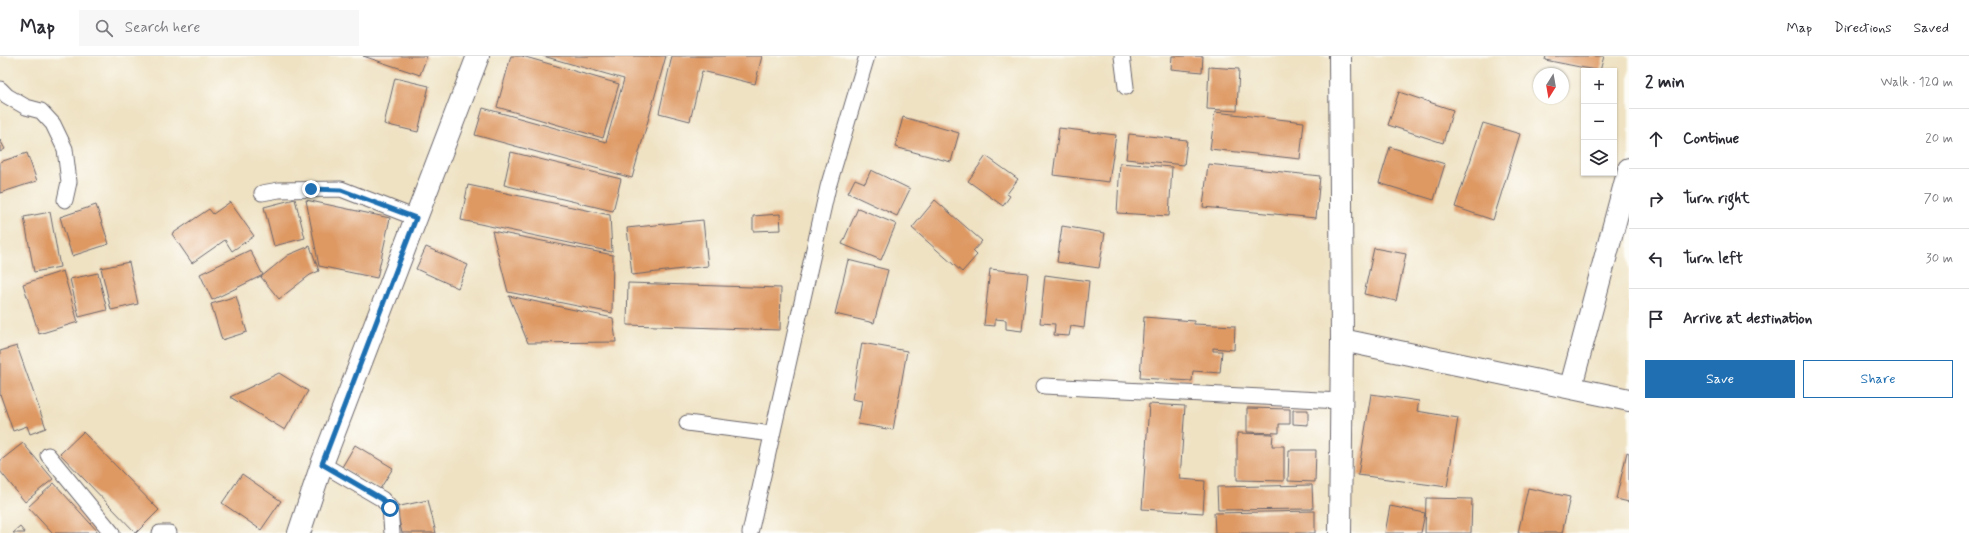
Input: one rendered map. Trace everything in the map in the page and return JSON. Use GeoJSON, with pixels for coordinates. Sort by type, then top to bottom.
{"type":"FeatureCollection","features":[{"type":"Feature","properties":{"kind":"street"},"geometry":{"type":"LineString","coordinates":[[299,533],[322,464],[478,56]]}},
{"type":"Feature","properties":{"kind":"street"},"geometry":{"type":"LineString","coordinates":[[1340,56],[1342,340],[1340,533]]}},
{"type":"Feature","properties":{"kind":"street"},"geometry":{"type":"LineString","coordinates":[[1571,386],[1629,169]]}},
{"type":"Feature","properties":{"kind":"street"},"geometry":{"type":"LineString","coordinates":[[1342,340],[1571,386],[1629,400]]}},
{"type":"Feature","properties":{"kind":"lane"},"geometry":{"type":"LineString","coordinates":[[750,533],[828,187],[867,56]]}},
{"type":"Feature","properties":{"kind":"lane"},"geometry":{"type":"LineString","coordinates":[[1122,56],[1126,87]]}},
{"type":"Feature","properties":{"kind":"lane"},"geometry":{"type":"LineString","coordinates":[[0,89],[7,96],[26,107],[41,111],[53,124],[65,149],[69,182],[65,200]]}},
{"type":"Feature","properties":{"kind":"lane"},"geometry":{"type":"LineString","coordinates":[[262,193],[279,190],[341,190],[416,218]]}},
{"type":"Feature","properties":{"kind":"lane"},"geometry":{"type":"LineString","coordinates":[[1044,386],[1341,401]]}},
{"type":"Feature","properties":{"kind":"lane"},"geometry":{"type":"LineString","coordinates":[[687,423],[772,434]]}},
{"type":"Feature","properties":{"kind":"lane"},"geometry":{"type":"LineString","coordinates":[[48,455],[112,533]]}},
{"type":"Feature","properties":{"kind":"lane"},"geometry":{"type":"LineString","coordinates":[[322,464],[382,499],[390,508],[392,533]]}},
{"type":"Feature","properties":{"kind":"lane"},"geometry":{"type":"LineString","coordinates":[[160,533],[169,533]]}},
{"type":"Feature","properties":{"kind":"building"},"geometry":{"type":"Polygon","coordinates":[[[363,56],[427,56],[420,75],[363,56]]]}},
{"type":"Feature","properties":{"kind":"building"},"geometry":{"type":"Polygon","coordinates":[[[511,56],[522,56],[619,84],[603,138],[497,107],[511,56]]]}},
{"type":"Feature","properties":{"kind":"building"},"geometry":{"type":"Polygon","coordinates":[[[543,56],[666,56],[632,178],[475,135],[483,108],[606,142],[624,79],[543,56]]]}},
{"type":"Feature","properties":{"kind":"building"},"geometry":{"type":"Polygon","coordinates":[[[672,56],[762,56],[755,84],[702,71],[690,121],[659,113],[672,56]]]}},
{"type":"Feature","properties":{"kind":"building"},"geometry":{"type":"Polygon","coordinates":[[[1172,56],[1203,56],[1202,72],[1171,69],[1172,56]]]}},
{"type":"Feature","properties":{"kind":"building"},"geometry":{"type":"Polygon","coordinates":[[[1546,56],[1604,56],[1601,68],[1585,68],[1545,60],[1546,56]]]}},
{"type":"Feature","properties":{"kind":"building"},"geometry":{"type":"Polygon","coordinates":[[[1209,67],[1239,69],[1237,111],[1207,109],[1209,67]]]}},
{"type":"Feature","properties":{"kind":"building"},"geometry":{"type":"Polygon","coordinates":[[[395,78],[429,86],[418,132],[384,124],[395,78]]]}},
{"type":"Feature","properties":{"kind":"building"},"geometry":{"type":"Polygon","coordinates":[[[1399,92],[1453,110],[1443,143],[1388,125],[1399,92]]]}},
{"type":"Feature","properties":{"kind":"building"},"geometry":{"type":"Polygon","coordinates":[[[1215,112],[1304,122],[1300,159],[1210,149],[1215,112]]]}},
{"type":"Feature","properties":{"kind":"building"},"geometry":{"type":"Polygon","coordinates":[[[903,117],[959,133],[951,162],[895,147],[903,117]]]}},
{"type":"Feature","properties":{"kind":"building"},"geometry":{"type":"Polygon","coordinates":[[[1483,123],[1520,134],[1493,220],[1455,207],[1483,123]]]}},
{"type":"Feature","properties":{"kind":"building"},"geometry":{"type":"Polygon","coordinates":[[[1059,128],[1116,135],[1109,182],[1053,175],[1059,128]]]}},
{"type":"Feature","properties":{"kind":"building"},"geometry":{"type":"Polygon","coordinates":[[[1129,134],[1187,140],[1184,165],[1126,159],[1129,134]]]}},
{"type":"Feature","properties":{"kind":"building"},"geometry":{"type":"Polygon","coordinates":[[[0,140],[5,149],[0,152],[0,140]]]}},
{"type":"Feature","properties":{"kind":"building"},"geometry":{"type":"Polygon","coordinates":[[[1390,147],[1445,164],[1434,200],[1379,183],[1390,147]]]}},
{"type":"Feature","properties":{"kind":"building"},"geometry":{"type":"Polygon","coordinates":[[[511,152],[621,179],[613,211],[504,185],[511,152]]]}},
{"type":"Feature","properties":{"kind":"building"},"geometry":{"type":"Polygon","coordinates":[[[27,153],[37,181],[0,193],[0,162],[27,153]]]}},
{"type":"Feature","properties":{"kind":"building"},"geometry":{"type":"Polygon","coordinates":[[[986,156],[1018,179],[1007,194],[1010,196],[1003,206],[968,181],[986,156]]]}},
{"type":"Feature","properties":{"kind":"building"},"geometry":{"type":"Polygon","coordinates":[[[1120,163],[1172,167],[1169,216],[1117,213],[1120,163]]]}},
{"type":"Feature","properties":{"kind":"building"},"geometry":{"type":"Polygon","coordinates":[[[1208,164],[1320,176],[1316,218],[1203,207],[1208,164]]]}},
{"type":"Feature","properties":{"kind":"building"},"geometry":{"type":"Polygon","coordinates":[[[871,170],[910,189],[897,216],[848,193],[855,179],[865,183],[871,170]]]}},
{"type":"Feature","properties":{"kind":"building"},"geometry":{"type":"Polygon","coordinates":[[[468,185],[610,215],[612,252],[461,220],[468,185]]]}},
{"type":"Feature","properties":{"kind":"building"},"geometry":{"type":"Polygon","coordinates":[[[295,199],[305,238],[274,246],[264,207],[295,199]]]}},
{"type":"Feature","properties":{"kind":"building"},"geometry":{"type":"Polygon","coordinates":[[[306,200],[390,218],[377,278],[319,266],[306,200]]]}},
{"type":"Feature","properties":{"kind":"building"},"geometry":{"type":"Polygon","coordinates":[[[935,200],[982,241],[973,251],[977,255],[962,272],[912,228],[935,200]]]}},
{"type":"Feature","properties":{"kind":"building"},"geometry":{"type":"Polygon","coordinates":[[[230,202],[254,236],[232,251],[225,240],[192,263],[172,234],[209,209],[213,214],[230,202]]]}},
{"type":"Feature","properties":{"kind":"building"},"geometry":{"type":"Polygon","coordinates":[[[96,205],[109,244],[72,256],[60,217],[96,205]]]}},
{"type":"Feature","properties":{"kind":"building"},"geometry":{"type":"Polygon","coordinates":[[[858,208],[896,224],[881,260],[842,244],[858,208]]]}},
{"type":"Feature","properties":{"kind":"building"},"geometry":{"type":"Polygon","coordinates":[[[50,212],[60,267],[34,272],[24,217],[50,212]]]}},
{"type":"Feature","properties":{"kind":"building"},"geometry":{"type":"Polygon","coordinates":[[[780,214],[781,230],[753,231],[753,216],[780,214]]]}},
{"type":"Feature","properties":{"kind":"building"},"geometry":{"type":"Polygon","coordinates":[[[703,220],[708,266],[632,275],[627,228],[703,220]]]}},
{"type":"Feature","properties":{"kind":"building"},"geometry":{"type":"Polygon","coordinates":[[[1062,226],[1105,233],[1099,268],[1057,262],[1062,226]]]}},
{"type":"Feature","properties":{"kind":"building"},"geometry":{"type":"Polygon","coordinates":[[[492,231],[613,255],[612,313],[508,292],[492,231]]]}},
{"type":"Feature","properties":{"kind":"building"},"geometry":{"type":"Polygon","coordinates":[[[310,246],[319,271],[310,275],[279,299],[261,277],[288,255],[310,246]]]}},
{"type":"Feature","properties":{"kind":"building"},"geometry":{"type":"Polygon","coordinates":[[[426,247],[468,265],[458,288],[416,269],[426,247]]]}},
{"type":"Feature","properties":{"kind":"building"},"geometry":{"type":"Polygon","coordinates":[[[1374,248],[1406,254],[1396,301],[1364,294],[1374,248]]]}},
{"type":"Feature","properties":{"kind":"building"},"geometry":{"type":"Polygon","coordinates":[[[250,250],[263,275],[212,300],[200,274],[250,250]]]}},
{"type":"Feature","properties":{"kind":"building"},"geometry":{"type":"Polygon","coordinates":[[[848,260],[888,270],[874,323],[835,314],[848,260]]]}},
{"type":"Feature","properties":{"kind":"building"},"geometry":{"type":"Polygon","coordinates":[[[129,262],[138,304],[111,310],[101,268],[129,262]]]}},
{"type":"Feature","properties":{"kind":"building"},"geometry":{"type":"Polygon","coordinates":[[[990,269],[1028,273],[1022,331],[1006,329],[1006,320],[995,319],[995,326],[984,325],[990,269]]]}},
{"type":"Feature","properties":{"kind":"building"},"geometry":{"type":"Polygon","coordinates":[[[63,271],[78,322],[39,334],[23,284],[63,271]]]}},
{"type":"Feature","properties":{"kind":"building"},"geometry":{"type":"Polygon","coordinates":[[[98,273],[107,310],[79,317],[70,279],[98,273]]]}},
{"type":"Feature","properties":{"kind":"building"},"geometry":{"type":"Polygon","coordinates":[[[1045,275],[1089,281],[1084,328],[1071,326],[1069,336],[1054,335],[1055,324],[1040,323],[1045,275]]]}},
{"type":"Feature","properties":{"kind":"building"},"geometry":{"type":"Polygon","coordinates":[[[628,283],[781,288],[780,330],[627,325],[628,283]]]}},
{"type":"Feature","properties":{"kind":"building"},"geometry":{"type":"Polygon","coordinates":[[[236,296],[247,332],[222,340],[211,304],[236,296]]]}},
{"type":"Feature","properties":{"kind":"building"},"geometry":{"type":"Polygon","coordinates":[[[509,296],[613,318],[616,342],[528,343],[509,296]]]}},
{"type":"Feature","properties":{"kind":"building"},"geometry":{"type":"Polygon","coordinates":[[[1144,317],[1194,321],[1194,324],[1235,326],[1234,350],[1213,348],[1213,351],[1222,351],[1220,373],[1193,371],[1192,381],[1140,378],[1144,317]]]}},
{"type":"Feature","properties":{"kind":"building"},"geometry":{"type":"Polygon","coordinates":[[[862,343],[907,351],[893,430],[858,424],[862,401],[852,399],[862,343]]]}},
{"type":"Feature","properties":{"kind":"building"},"geometry":{"type":"Polygon","coordinates":[[[17,346],[46,428],[30,434],[27,426],[13,431],[0,394],[0,351],[17,346]]]}},
{"type":"Feature","properties":{"kind":"building"},"geometry":{"type":"Polygon","coordinates":[[[279,373],[308,391],[285,430],[230,397],[279,373]]]}},
{"type":"Feature","properties":{"kind":"building"},"geometry":{"type":"Polygon","coordinates":[[[1371,394],[1419,401],[1417,411],[1458,418],[1447,487],[1358,475],[1371,394]]]}},
{"type":"Feature","properties":{"kind":"building"},"geometry":{"type":"Polygon","coordinates":[[[1149,404],[1185,406],[1180,479],[1205,481],[1203,513],[1142,509],[1149,404]]]}},
{"type":"Feature","properties":{"kind":"building"},"geometry":{"type":"Polygon","coordinates":[[[1247,408],[1290,409],[1290,424],[1279,424],[1279,433],[1247,432],[1247,408]]]}},
{"type":"Feature","properties":{"kind":"building"},"geometry":{"type":"Polygon","coordinates":[[[1293,410],[1308,410],[1308,425],[1293,424],[1293,410]]]}},
{"type":"Feature","properties":{"kind":"building"},"geometry":{"type":"Polygon","coordinates":[[[83,432],[159,510],[136,533],[60,454],[83,432]]]}},
{"type":"Feature","properties":{"kind":"building"},"geometry":{"type":"Polygon","coordinates":[[[1237,433],[1273,434],[1272,446],[1284,446],[1284,481],[1237,480],[1237,433]]]}},
{"type":"Feature","properties":{"kind":"building"},"geometry":{"type":"Polygon","coordinates":[[[23,443],[53,479],[25,502],[0,471],[0,461],[23,443]]]}},
{"type":"Feature","properties":{"kind":"building"},"geometry":{"type":"Polygon","coordinates":[[[355,445],[393,468],[380,489],[342,467],[355,445]]]}},
{"type":"Feature","properties":{"kind":"building"},"geometry":{"type":"Polygon","coordinates":[[[1289,450],[1316,450],[1315,482],[1288,481],[1289,450]]]}},
{"type":"Feature","properties":{"kind":"building"},"geometry":{"type":"Polygon","coordinates":[[[1627,452],[1629,453],[1629,502],[1616,499],[1627,452]]]}},
{"type":"Feature","properties":{"kind":"building"},"geometry":{"type":"Polygon","coordinates":[[[242,474],[281,501],[261,530],[222,503],[242,474]]]}},
{"type":"Feature","properties":{"kind":"building"},"geometry":{"type":"Polygon","coordinates":[[[54,483],[99,533],[52,533],[28,507],[54,483]]]}},
{"type":"Feature","properties":{"kind":"building"},"geometry":{"type":"Polygon","coordinates":[[[1312,485],[1313,509],[1218,510],[1217,487],[1312,485]]]}},
{"type":"Feature","properties":{"kind":"building"},"geometry":{"type":"Polygon","coordinates":[[[1528,488],[1570,497],[1562,533],[1518,533],[1528,488]]]}},
{"type":"Feature","properties":{"kind":"building"},"geometry":{"type":"Polygon","coordinates":[[[1426,498],[1472,499],[1471,533],[1425,533],[1426,498]]]}},
{"type":"Feature","properties":{"kind":"building"},"geometry":{"type":"Polygon","coordinates":[[[428,500],[436,533],[402,533],[396,507],[428,500]]]}},
{"type":"Feature","properties":{"kind":"building"},"geometry":{"type":"Polygon","coordinates":[[[1390,506],[1425,513],[1421,533],[1385,533],[1390,506]]]}},
{"type":"Feature","properties":{"kind":"building"},"geometry":{"type":"Polygon","coordinates":[[[1315,511],[1315,533],[1215,533],[1214,513],[1315,511]]]}},
{"type":"Feature","properties":{"kind":"building"},"geometry":{"type":"Polygon","coordinates":[[[20,527],[25,533],[13,533],[20,527]]]}},
{"type":"Feature","properties":{"kind":"route"},"geometry":{"type":"LineString","coordinates":[[311,189],[341,190],[366,198],[416,218],[322,464],[382,499],[390,508]]}}]}
